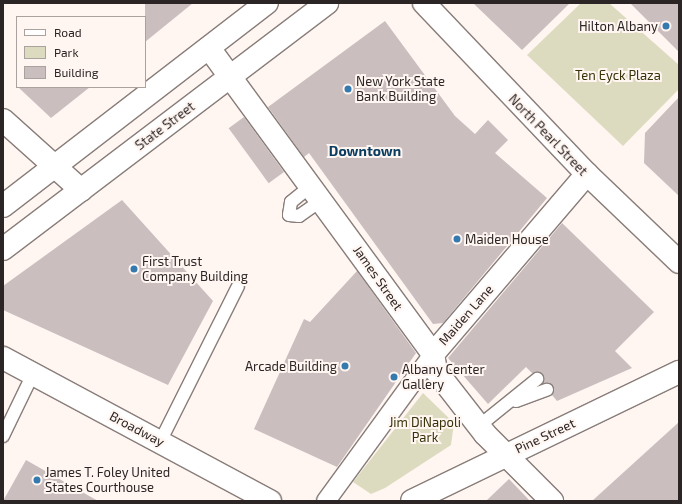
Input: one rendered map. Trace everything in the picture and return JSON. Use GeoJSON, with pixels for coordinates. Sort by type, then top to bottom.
{"type":"FeatureCollection","features":[{"type":"Feature","properties":{"kind":"street"},"geometry":{"type":"LineString","coordinates":[[3,206],[267,3]]}},
{"type":"Feature","properties":{"kind":"street","name":"State Street"},"geometry":{"type":"LineString","coordinates":[[3,249],[327,3]]}},
{"type":"Feature","properties":{"kind":"street","name":"North Pearl Street"},"geometry":{"type":"LineString","coordinates":[[424,3],[586,174],[679,262]]}},
{"type":"Feature","properties":{"kind":"street","name":"James Street"},"geometry":{"type":"LineString","coordinates":[[209,48],[317,192],[433,354],[436,371],[479,426],[552,501]]}},
{"type":"Feature","properties":{"kind":"street"},"geometry":{"type":"LineString","coordinates":[[3,120],[56,165],[81,190]]}},
{"type":"Feature","properties":{"kind":"street","name":"Maiden Lane"},"geometry":{"type":"LineString","coordinates":[[326,501],[433,354],[586,174]]}},
{"type":"Feature","properties":{"kind":"street","name":"Broadway"},"geometry":{"type":"LineString","coordinates":[[3,358],[270,501]]}},
{"type":"Feature","properties":{"kind":"street","name":"Pine Street"},"geometry":{"type":"LineString","coordinates":[[412,501],[506,454],[679,372]]}},
{"type":"Feature","properties":{"kind":"lane"},"geometry":{"type":"LineString","coordinates":[[317,192],[299,216],[289,215],[291,202],[317,192]]}},
{"type":"Feature","properties":{"kind":"lane"},"geometry":{"type":"LineString","coordinates":[[160,442],[238,286]]}},
{"type":"Feature","properties":{"kind":"lane"},"geometry":{"type":"LineString","coordinates":[[3,436],[33,374]]}},
{"type":"Feature","properties":{"kind":"lane"},"geometry":{"type":"LineString","coordinates":[[479,426],[537,379]]}},
{"type":"Feature","properties":{"kind":"lane"},"geometry":{"type":"LineString","coordinates":[[506,405],[547,390]]}},
{"type":"Feature","properties":{"kind":"green space","name":"Ten Eyck Plaza"},"geometry":{"type":"Polygon","coordinates":[[[581,3],[609,3],[679,65],[679,89],[623,146],[527,55],[581,3]]]}},
{"type":"Feature","properties":{"kind":"green space","name":"Jim DiNapoli Park"},"geometry":{"type":"Polygon","coordinates":[[[423,393],[454,423],[451,445],[385,488],[371,494],[353,482],[423,393]]]}},
{"type":"Feature","properties":{"kind":"building"},"geometry":{"type":"Polygon","coordinates":[[[145,3],[193,3],[146,41],[145,3]]]}},
{"type":"Feature","properties":{"kind":"building"},"geometry":{"type":"Polygon","coordinates":[[[473,3],[570,3],[522,50],[473,3]]]}},
{"type":"Feature","properties":{"kind":"building","name":"Hilton Albany"},"geometry":{"type":"Polygon","coordinates":[[[630,3],[679,3],[679,52],[630,3]]]}},
{"type":"Feature","properties":{"kind":"building"},"geometry":{"type":"Polygon","coordinates":[[[385,21],[455,116],[475,134],[488,120],[508,140],[495,153],[547,198],[443,323],[433,324],[309,153],[304,157],[268,107],[385,21]]]}},
{"type":"Feature","properties":{"kind":"building"},"geometry":{"type":"Polygon","coordinates":[[[19,88],[89,88],[51,118],[19,88]]]}},
{"type":"Feature","properties":{"kind":"building"},"geometry":{"type":"Polygon","coordinates":[[[679,97],[679,196],[644,163],[645,133],[679,97]]]}},
{"type":"Feature","properties":{"kind":"building"},"geometry":{"type":"Polygon","coordinates":[[[244,117],[284,172],[269,183],[229,128],[244,117]]]}},
{"type":"Feature","properties":{"kind":"building","name":"First Trust Company Building"},"geometry":{"type":"Polygon","coordinates":[[[122,200],[213,301],[168,385],[3,310],[3,286],[122,200]]]}},
{"type":"Feature","properties":{"kind":"building"},"geometry":{"type":"Polygon","coordinates":[[[562,223],[654,312],[615,351],[632,368],[557,401],[552,395],[552,385],[543,384],[543,374],[532,373],[526,367],[488,404],[448,358],[562,223]]]}},
{"type":"Feature","properties":{"kind":"building","name":"Arcade Building"},"geometry":{"type":"Polygon","coordinates":[[[357,271],[416,353],[337,467],[254,429],[304,319],[310,322],[357,271]]]}},
{"type":"Feature","properties":{"kind":"building"},"geometry":{"type":"Polygon","coordinates":[[[679,422],[679,501],[592,501],[679,422]]]}},
{"type":"Feature","properties":{"kind":"building","name":"James T. Foley United States Courthouse"},"geometry":{"type":"Polygon","coordinates":[[[26,460],[98,501],[3,501],[26,460]]]}},
{"type":"Feature","properties":{"kind":"building"},"geometry":{"type":"Polygon","coordinates":[[[509,479],[530,501],[486,501],[509,479]]]}},
{"type":"Feature","properties":{"kind":"place","name":"Hilton Albany"},"geometry":{"type":"Point","coordinates":[666,26]}},
{"type":"Feature","properties":{"kind":"place","name":"New York State Bank Building"},"geometry":{"type":"Point","coordinates":[348,89]}},
{"type":"Feature","properties":{"kind":"place","name":"Maiden House"},"geometry":{"type":"Point","coordinates":[457,239]}},
{"type":"Feature","properties":{"kind":"place","name":"First Trust Company Building"},"geometry":{"type":"Point","coordinates":[134,269]}},
{"type":"Feature","properties":{"kind":"place","name":"Arcade Building"},"geometry":{"type":"Point","coordinates":[345,366]}},
{"type":"Feature","properties":{"kind":"place","name":"Albany Center Gallery"},"geometry":{"type":"Point","coordinates":[394,377]}},
{"type":"Feature","properties":{"kind":"place","name":"James T. Foley United States Courthouse"},"geometry":{"type":"Point","coordinates":[37,480]}},
{"type":"Feature","properties":{"kind":"district","name":"Downtown"},"geometry":{"type":"Point","coordinates":[365,151]}}]}
